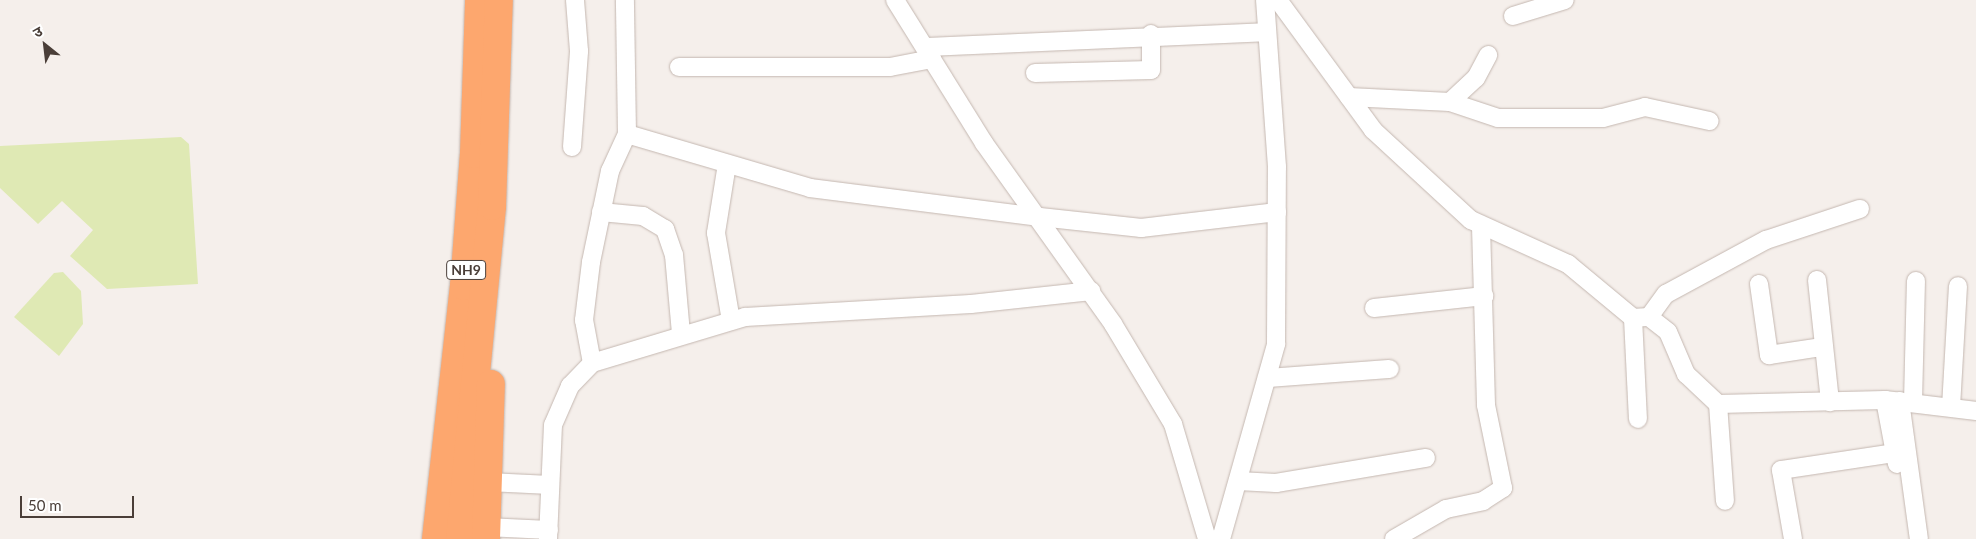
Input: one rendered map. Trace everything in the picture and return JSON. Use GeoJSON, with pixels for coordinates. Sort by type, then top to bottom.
{"type":"FeatureCollection","features":[{"type":"Feature","properties":{"kind":"highway","name":"NH9"},"geometry":{"type":"LineString","coordinates":[[460,539],[474,287],[474,154],[479,0]]}},
{"type":"Feature","properties":{"kind":"highway","name":"NH9"},"geometry":{"type":"LineString","coordinates":[[436,539],[474,287],[492,206],[499,0]]}},
{"type":"Feature","properties":{"kind":"highway"},"geometry":{"type":"LineString","coordinates":[[474,287],[492,379],[486,533]]}},
{"type":"Feature","properties":{"kind":"street"},"geometry":{"type":"LineString","coordinates":[[572,147],[579,52],[575,0]]}},
{"type":"Feature","properties":{"kind":"street"},"geometry":{"type":"LineString","coordinates":[[592,363],[584,320],[601,212],[610,171],[627,134],[625,0]]}},
{"type":"Feature","properties":{"kind":"street"},"geometry":{"type":"LineString","coordinates":[[896,0],[984,143],[1040,217],[1091,291],[1173,424],[1207,539]]}},
{"type":"Feature","properties":{"kind":"street"},"geometry":{"type":"LineString","coordinates":[[1220,539],[1268,378],[1276,344],[1277,212],[1265,0]]}},
{"type":"Feature","properties":{"kind":"street"},"geometry":{"type":"LineString","coordinates":[[1278,0],[1373,130],[1481,225],[1568,264],[1641,318],[1668,332],[1686,374],[1718,404],[1725,501]]}},
{"type":"Feature","properties":{"kind":"street"},"geometry":{"type":"LineString","coordinates":[[1513,16],[1565,0]]}},
{"type":"Feature","properties":{"kind":"street"},"geometry":{"type":"LineString","coordinates":[[679,67],[890,67],[928,53],[1151,34],[1268,32]]}},
{"type":"Feature","properties":{"kind":"street"},"geometry":{"type":"LineString","coordinates":[[1035,73],[1151,70],[1151,34]]}},
{"type":"Feature","properties":{"kind":"street"},"geometry":{"type":"LineString","coordinates":[[1450,102],[1476,78],[1488,55]]}},
{"type":"Feature","properties":{"kind":"street"},"geometry":{"type":"LineString","coordinates":[[1349,97],[1450,102],[1498,118],[1602,118],[1645,107],[1709,121]]}},
{"type":"Feature","properties":{"kind":"street"},"geometry":{"type":"LineString","coordinates":[[627,134],[810,188],[1040,217],[1141,228],[1277,212]]}},
{"type":"Feature","properties":{"kind":"street"},"geometry":{"type":"LineString","coordinates":[[727,164],[716,233],[730,321]]}},
{"type":"Feature","properties":{"kind":"street"},"geometry":{"type":"LineString","coordinates":[[1638,419],[1641,318],[1666,294],[1766,240],[1860,209]]}},
{"type":"Feature","properties":{"kind":"street"},"geometry":{"type":"LineString","coordinates":[[601,212],[643,216],[665,229],[674,255],[681,334]]}},
{"type":"Feature","properties":{"kind":"street"},"geometry":{"type":"LineString","coordinates":[[1394,539],[1446,509],[1483,501],[1503,488],[1486,405],[1481,225]]}},
{"type":"Feature","properties":{"kind":"street"},"geometry":{"type":"LineString","coordinates":[[1817,280],[1822,346],[1830,402]]}},
{"type":"Feature","properties":{"kind":"street"},"geometry":{"type":"LineString","coordinates":[[1899,477],[1895,453],[1899,401],[1916,281]]}},
{"type":"Feature","properties":{"kind":"street"},"geometry":{"type":"LineString","coordinates":[[1759,284],[1769,355],[1822,346]]}},
{"type":"Feature","properties":{"kind":"street"},"geometry":{"type":"LineString","coordinates":[[1952,408],[1958,286]]}},
{"type":"Feature","properties":{"kind":"street"},"geometry":{"type":"LineString","coordinates":[[486,533],[548,535],[553,425],[570,386],[592,363],[681,334],[730,321],[1091,291]]}},
{"type":"Feature","properties":{"kind":"street"},"geometry":{"type":"LineString","coordinates":[[1374,308],[1484,296]]}},
{"type":"Feature","properties":{"kind":"street"},"geometry":{"type":"LineString","coordinates":[[1268,378],[1390,369]]}},
{"type":"Feature","properties":{"kind":"street"},"geometry":{"type":"LineString","coordinates":[[1718,404],[1899,401],[1976,411]]}},
{"type":"Feature","properties":{"kind":"street"},"geometry":{"type":"LineString","coordinates":[[1899,401],[1919,539]]}},
{"type":"Feature","properties":{"kind":"street"},"geometry":{"type":"LineString","coordinates":[[1793,539],[1782,470],[1895,453]]}},
{"type":"Feature","properties":{"kind":"street"},"geometry":{"type":"LineString","coordinates":[[1238,481],[1276,483],[1426,458]]}},
{"type":"Feature","properties":{"kind":"street"},"geometry":{"type":"LineString","coordinates":[[488,482],[550,485]]}},
{"type":"Feature","properties":{"kind":"green space"},"geometry":{"type":"Polygon","coordinates":[[[181,137],[189,144],[198,284],[107,289],[70,256],[93,230],[62,201],[38,224],[0,188],[0,146],[181,137]]]}},
{"type":"Feature","properties":{"kind":"green space"},"geometry":{"type":"Polygon","coordinates":[[[63,272],[81,291],[83,324],[59,356],[14,317],[54,273],[63,272]]]}}]}
